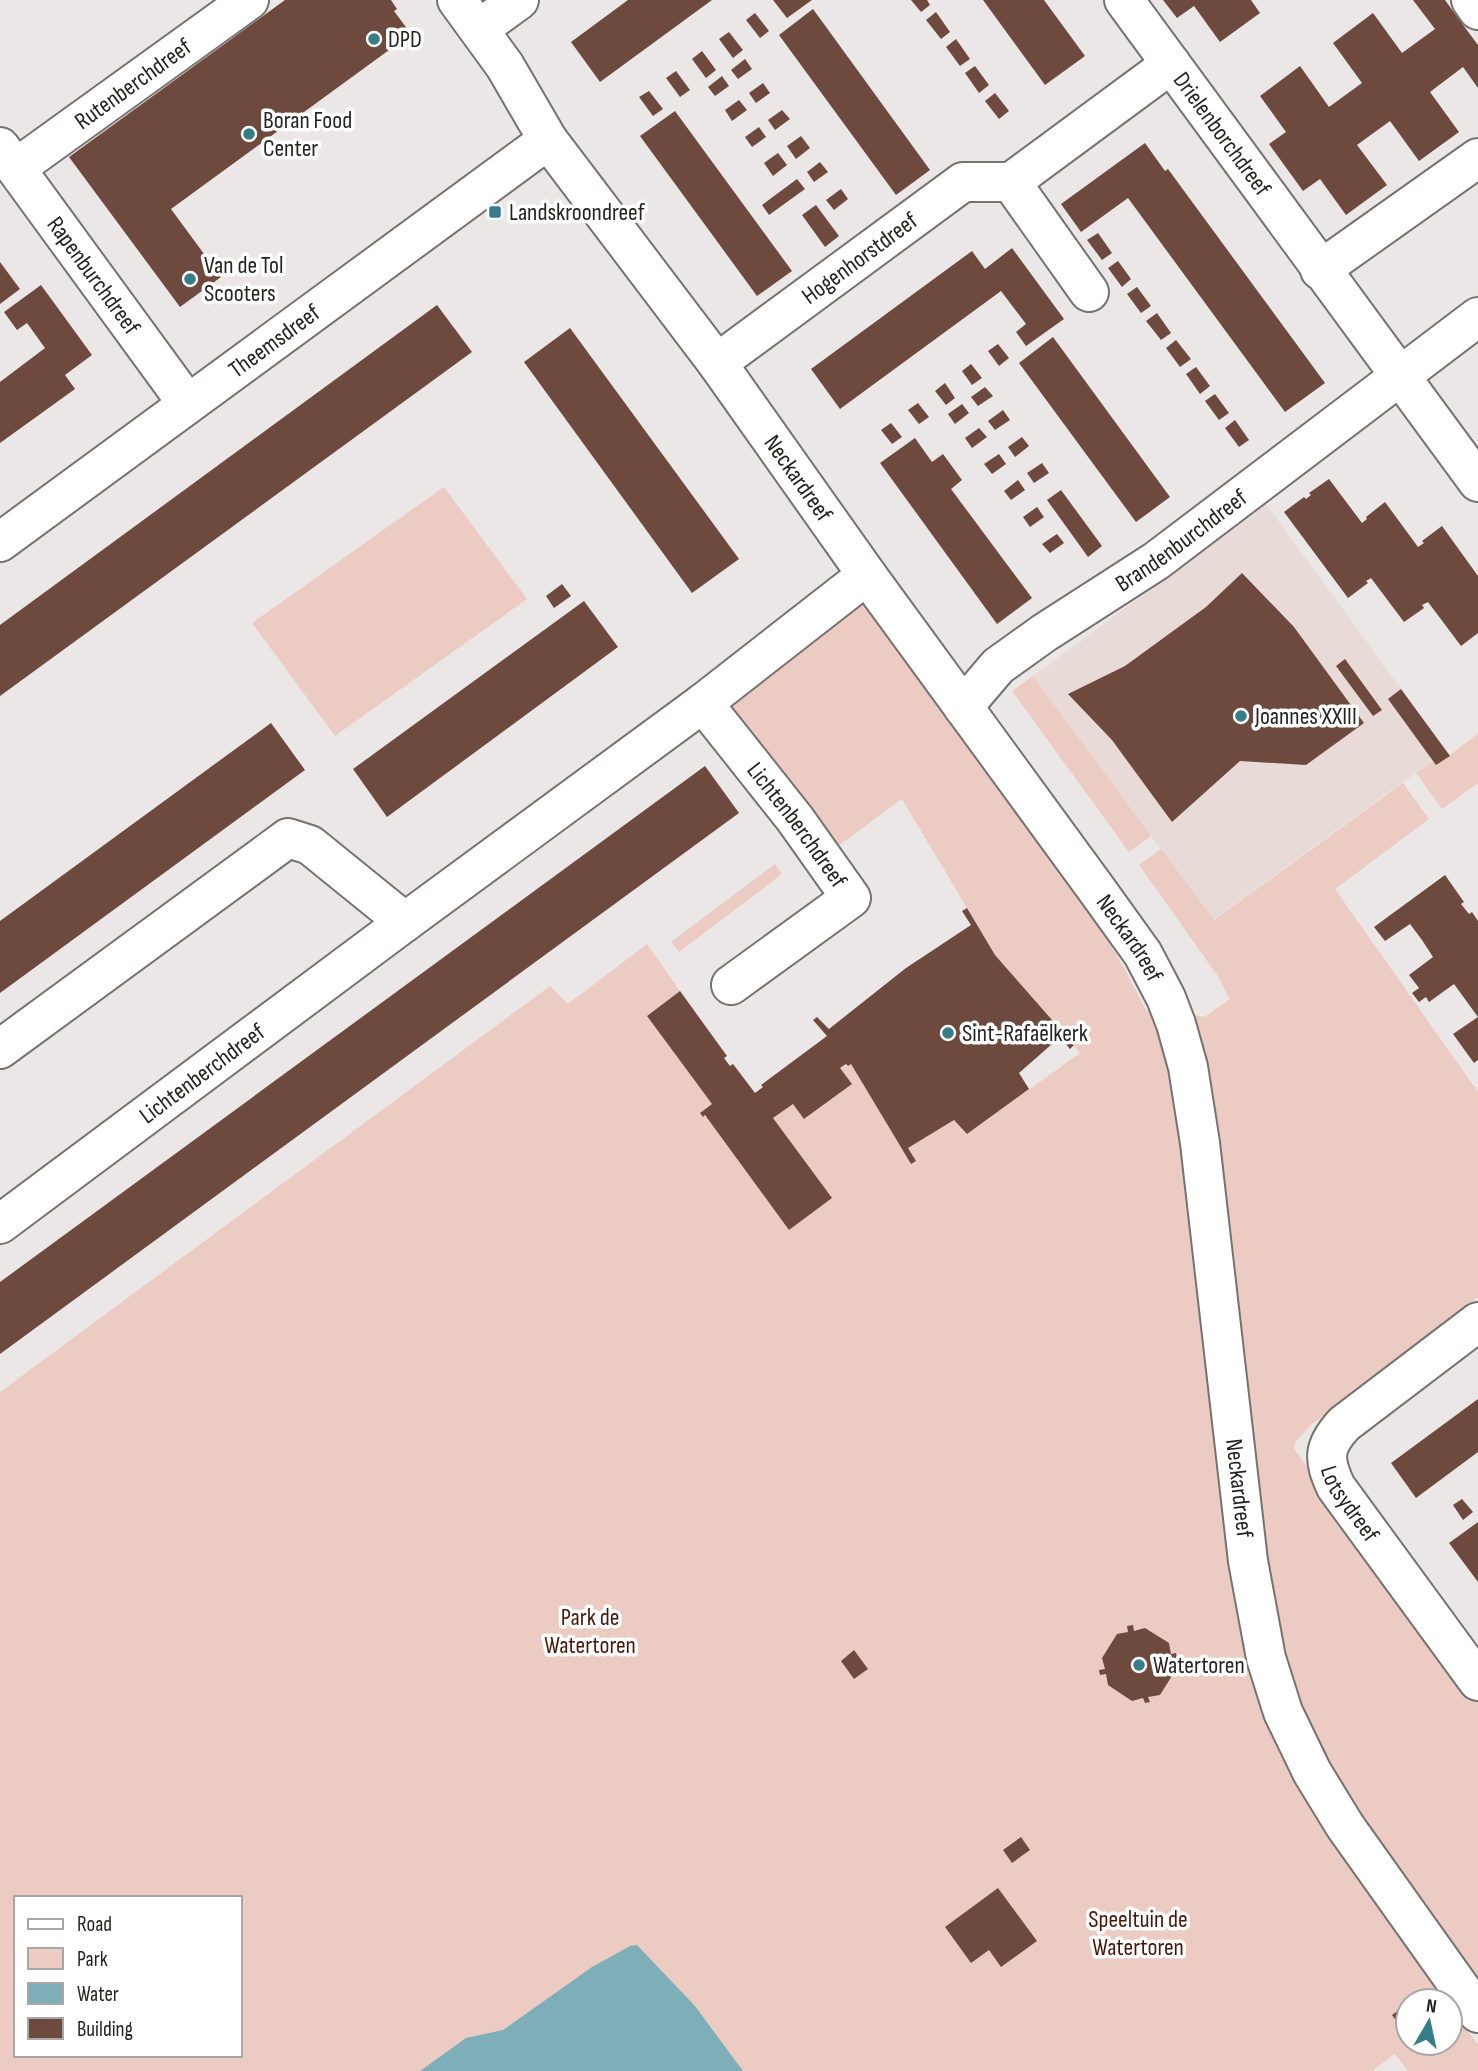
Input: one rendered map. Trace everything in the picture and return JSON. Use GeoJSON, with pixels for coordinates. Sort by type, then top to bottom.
{"type":"FeatureCollection","features":[{"type":"Feature","properties":{"kind":"street","name":"Rutenberchdreef"},"geometry":{"type":"LineString","coordinates":[[8,157],[249,0]]}},
{"type":"Feature","properties":{"kind":"street"},"geometry":{"type":"LineString","coordinates":[[468,14],[519,0]]}},
{"type":"Feature","properties":{"kind":"street","name":"Drielenborchdreef"},"geometry":{"type":"LineString","coordinates":[[1124,0],[1320,270],[1402,376]]}},
{"type":"Feature","properties":{"kind":"street"},"geometry":{"type":"LineString","coordinates":[[1471,0],[1478,10]]}},
{"type":"Feature","properties":{"kind":"street","name":"Neckardreef"},"geometry":{"type":"LineString","coordinates":[[468,14],[505,66],[548,140],[717,363],[867,575],[1143,954],[1172,1010],[1188,1067],[1200,1143],[1248,1561],[1266,1658],[1283,1712],[1318,1783],[1345,1826],[1478,2013]]}},
{"type":"Feature","properties":{"kind":"street"},"geometry":{"type":"LineString","coordinates":[[1089,292],[1011,182],[1171,64]]}},
{"type":"Feature","properties":{"kind":"street","name":"Theemsdreef"},"geometry":{"type":"LineString","coordinates":[[0,542],[548,140]]}},
{"type":"Feature","properties":{"kind":"street","name":"Rapenburchdreef"},"geometry":{"type":"LineString","coordinates":[[8,157],[187,403]]}},
{"type":"Feature","properties":{"kind":"street"},"geometry":{"type":"LineString","coordinates":[[1320,270],[1478,158]]}},
{"type":"Feature","properties":{"kind":"street","name":"Hogenhorstdreef"},"geometry":{"type":"LineString","coordinates":[[717,363],[963,182],[1011,182]]}},
{"type":"Feature","properties":{"kind":"street","name":"Brandenburchdreef"},"geometry":{"type":"LineString","coordinates":[[963,706],[998,666],[1156,561],[1478,317]]}},
{"type":"Feature","properties":{"kind":"street"},"geometry":{"type":"LineString","coordinates":[[1402,376],[1478,482]]}},
{"type":"Feature","properties":{"kind":"street","name":"Lichtenberchdreef"},"geometry":{"type":"LineString","coordinates":[[0,1224],[703,703],[867,575]]}},
{"type":"Feature","properties":{"kind":"street","name":"Lichtenberchdreef"},"geometry":{"type":"LineString","coordinates":[[703,703],[795,819],[851,898],[731,985]]}},
{"type":"Feature","properties":{"kind":"street"},"geometry":{"type":"LineString","coordinates":[[0,1049],[288,838],[310,845],[404,922]]}},
{"type":"Feature","properties":{"kind":"street","name":"Lotsydreef"},"geometry":{"type":"LineString","coordinates":[[1478,1322],[1344,1424],[1332,1437],[1326,1452],[1328,1470],[1336,1487],[1478,1681]]}},
{"type":"Feature","properties":{"kind":"shaded area","name":"Joannes XXIII"},"geometry":{"type":"Polygon","coordinates":[[[1266,504],[1450,756],[1436,765],[1432,761],[1213,920],[1033,676],[1266,504]]]}},
{"type":"Feature","properties":{"kind":"green space"},"geometry":{"type":"Polygon","coordinates":[[[444,487],[527,599],[335,736],[252,623],[444,487]]]}},
{"type":"Feature","properties":{"kind":"green space","name":"Park de Watertoren"},"geometry":{"type":"Polygon","coordinates":[[[861,598],[1091,912],[1147,1012],[1166,998],[1172,1010],[1204,1017],[1230,999],[1217,975],[1139,865],[1161,849],[1214,920],[1403,783],[1429,819],[1335,889],[1478,1092],[1478,1297],[1311,1425],[1296,1441],[1294,1449],[1478,1702],[1478,1993],[1464,2003],[1464,1987],[1394,1987],[1394,2055],[1372,2071],[0,2071],[0,1392],[550,986],[568,1004],[647,944],[680,991],[647,1016],[712,1104],[701,1112],[703,1117],[773,1118],[793,1104],[805,1119],[852,1084],[840,1068],[851,1064],[911,1164],[916,1161],[908,1148],[954,1120],[967,1134],[1080,1053],[995,955],[902,799],[834,849],[724,706],[861,598]]]}},
{"type":"Feature","properties":{"kind":"green space"},"geometry":{"type":"Polygon","coordinates":[[[1033,676],[1151,836],[1129,852],[1012,691],[1033,676]]]}},
{"type":"Feature","properties":{"kind":"green space"},"geometry":{"type":"Polygon","coordinates":[[[1478,734],[1478,783],[1442,809],[1416,773],[1433,761],[1436,765],[1478,734]]]}},
{"type":"Feature","properties":{"kind":"green space"},"geometry":{"type":"Polygon","coordinates":[[[775,864],[782,874],[679,952],[671,942],[775,864]]]}},
{"type":"Feature","properties":{"kind":"green space","name":"Park de Watertoren"},"geometry":{"type":"Polygon","coordinates":[[[1464,2026],[1478,2045],[1478,2071],[1408,2071],[1397,2057],[1464,2057],[1464,2026]]]}},
{"type":"Feature","properties":{"kind":"water"},"geometry":{"type":"Polygon","coordinates":[[[637,1945],[695,2006],[743,2071],[420,2071],[466,2038],[503,2030],[592,1967],[630,1946],[637,1945]]]}},
{"type":"Feature","properties":{"kind":"building"},"geometry":{"type":"Polygon","coordinates":[[[285,0],[391,0],[397,9],[394,11],[411,34],[171,209],[221,277],[180,307],[69,157],[285,0]]]}},
{"type":"Feature","properties":{"kind":"building"},"geometry":{"type":"Polygon","coordinates":[[[628,0],[712,0],[600,82],[571,42],[628,0]]]}},
{"type":"Feature","properties":{"kind":"building"},"geometry":{"type":"Polygon","coordinates":[[[773,0],[812,0],[787,18],[773,0]]]}},
{"type":"Feature","properties":{"kind":"building"},"geometry":{"type":"Polygon","coordinates":[[[911,0],[927,0],[930,5],[921,12],[911,0]]]}},
{"type":"Feature","properties":{"kind":"building"},"geometry":{"type":"Polygon","coordinates":[[[983,0],[1044,0],[1085,56],[1045,85],[983,0]]]}},
{"type":"Feature","properties":{"kind":"building"},"geometry":{"type":"Polygon","coordinates":[[[1163,0],[1251,0],[1260,13],[1220,42],[1194,6],[1177,18],[1163,0]]]}},
{"type":"Feature","properties":{"kind":"building"},"geometry":{"type":"Polygon","coordinates":[[[1413,0],[1445,0],[1478,45],[1478,88],[1463,67],[1430,92],[1459,132],[1419,161],[1390,121],[1357,145],[1387,185],[1346,215],[1320,179],[1303,191],[1269,144],[1286,132],[1260,96],[1300,66],[1329,107],[1362,83],[1333,43],[1373,13],[1402,53],[1435,29],[1413,0]]]}},
{"type":"Feature","properties":{"kind":"building"},"geometry":{"type":"Polygon","coordinates":[[[813,9],[930,170],[896,195],[779,35],[813,9]]]}},
{"type":"Feature","properties":{"kind":"building"},"geometry":{"type":"Polygon","coordinates":[[[936,12],[950,32],[941,39],[926,20],[936,12]]]}},
{"type":"Feature","properties":{"kind":"building"},"geometry":{"type":"Polygon","coordinates":[[[755,13],[769,31],[760,38],[746,20],[755,13]]]}},
{"type":"Feature","properties":{"kind":"building"},"geometry":{"type":"Polygon","coordinates":[[[729,32],[743,50],[733,58],[719,39],[729,32]]]}},
{"type":"Feature","properties":{"kind":"building"},"geometry":{"type":"Polygon","coordinates":[[[956,39],[970,59],[960,66],[946,47],[956,39]]]}},
{"type":"Feature","properties":{"kind":"building"},"geometry":{"type":"Polygon","coordinates":[[[702,51],[716,70],[706,78],[692,59],[702,51]]]}},
{"type":"Feature","properties":{"kind":"building"},"geometry":{"type":"Polygon","coordinates":[[[745,59],[752,69],[738,79],[731,70],[745,59]]]}},
{"type":"Feature","properties":{"kind":"building"},"geometry":{"type":"Polygon","coordinates":[[[975,66],[989,85],[979,93],[965,73],[975,66]]]}},
{"type":"Feature","properties":{"kind":"building"},"geometry":{"type":"Polygon","coordinates":[[[676,71],[690,90],[680,97],[666,78],[676,71]]]}},
{"type":"Feature","properties":{"kind":"building"},"geometry":{"type":"Polygon","coordinates":[[[722,76],[729,86],[715,96],[708,87],[722,76]]]}},
{"type":"Feature","properties":{"kind":"building"},"geometry":{"type":"Polygon","coordinates":[[[763,83],[770,93],[756,103],[749,93],[763,83]]]}},
{"type":"Feature","properties":{"kind":"building"},"geometry":{"type":"Polygon","coordinates":[[[649,91],[663,109],[653,116],[639,97],[649,91]]]}},
{"type":"Feature","properties":{"kind":"building"},"geometry":{"type":"Polygon","coordinates":[[[995,93],[1009,111],[999,119],[985,101],[995,93]]]}},
{"type":"Feature","properties":{"kind":"building"},"geometry":{"type":"Polygon","coordinates":[[[739,100],[747,110],[732,121],[725,110],[739,100]]]}},
{"type":"Feature","properties":{"kind":"building"},"geometry":{"type":"Polygon","coordinates":[[[782,110],[790,119],[775,130],[768,120],[782,110]]]}},
{"type":"Feature","properties":{"kind":"building"},"geometry":{"type":"Polygon","coordinates":[[[675,111],[792,271],[757,296],[640,136],[675,111]]]}},
{"type":"Feature","properties":{"kind":"building"},"geometry":{"type":"Polygon","coordinates":[[[759,127],[766,137],[752,147],[745,137],[759,127]]]}},
{"type":"Feature","properties":{"kind":"building"},"geometry":{"type":"Polygon","coordinates":[[[801,136],[810,148],[796,159],[787,146],[801,136]]]}},
{"type":"Feature","properties":{"kind":"building"},"geometry":{"type":"Polygon","coordinates":[[[1145,143],[1165,171],[1168,169],[1325,383],[1285,412],[1128,198],[1081,232],[1061,204],[1145,143]]]}},
{"type":"Feature","properties":{"kind":"building"},"geometry":{"type":"Polygon","coordinates":[[[778,153],[787,165],[773,176],[764,163],[778,153]]]}},
{"type":"Feature","properties":{"kind":"building"},"geometry":{"type":"Polygon","coordinates":[[[820,162],[828,172],[814,182],[807,172],[820,162]]]}},
{"type":"Feature","properties":{"kind":"building"},"geometry":{"type":"Polygon","coordinates":[[[797,179],[805,189],[769,215],[762,205],[797,179]]]}},
{"type":"Feature","properties":{"kind":"building"},"geometry":{"type":"Polygon","coordinates":[[[841,189],[848,199],[834,210],[826,200],[841,189]]]}},
{"type":"Feature","properties":{"kind":"building"},"geometry":{"type":"Polygon","coordinates":[[[816,205],[839,236],[825,247],[802,215],[816,205]]]}},
{"type":"Feature","properties":{"kind":"building"},"geometry":{"type":"Polygon","coordinates":[[[1098,233],[1112,253],[1102,260],[1087,240],[1098,233]]]}},
{"type":"Feature","properties":{"kind":"building"},"geometry":{"type":"Polygon","coordinates":[[[1012,248],[1064,319],[1026,346],[1016,332],[1026,324],[1001,291],[840,409],[811,369],[972,251],[985,269],[1012,248]]]}},
{"type":"Feature","properties":{"kind":"building"},"geometry":{"type":"Polygon","coordinates":[[[1118,261],[1131,279],[1122,287],[1108,268],[1118,261]]]}},
{"type":"Feature","properties":{"kind":"building"},"geometry":{"type":"Polygon","coordinates":[[[0,262],[20,289],[0,304],[0,262]]]}},
{"type":"Feature","properties":{"kind":"building"},"geometry":{"type":"Polygon","coordinates":[[[41,285],[92,355],[65,375],[75,389],[0,443],[0,382],[45,348],[27,323],[17,330],[4,312],[41,285]]]}},
{"type":"Feature","properties":{"kind":"building"},"geometry":{"type":"Polygon","coordinates":[[[1137,287],[1151,306],[1141,313],[1127,294],[1137,287]]]}},
{"type":"Feature","properties":{"kind":"building"},"geometry":{"type":"Polygon","coordinates":[[[437,305],[472,352],[0,696],[0,625],[437,305]]]}},
{"type":"Feature","properties":{"kind":"building"},"geometry":{"type":"Polygon","coordinates":[[[1157,313],[1171,333],[1161,340],[1146,321],[1157,313]]]}},
{"type":"Feature","properties":{"kind":"building"},"geometry":{"type":"Polygon","coordinates":[[[570,328],[739,559],[692,593],[524,362],[570,328]]]}},
{"type":"Feature","properties":{"kind":"building"},"geometry":{"type":"Polygon","coordinates":[[[1053,337],[1170,497],[1136,522],[1019,363],[1053,337]]]}},
{"type":"Feature","properties":{"kind":"building"},"geometry":{"type":"Polygon","coordinates":[[[1176,340],[1191,359],[1180,367],[1166,348],[1176,340]]]}},
{"type":"Feature","properties":{"kind":"building"},"geometry":{"type":"Polygon","coordinates":[[[998,344],[1009,358],[999,366],[988,351],[998,344]]]}},
{"type":"Feature","properties":{"kind":"building"},"geometry":{"type":"Polygon","coordinates":[[[971,364],[982,378],[972,385],[962,371],[971,364]]]}},
{"type":"Feature","properties":{"kind":"building"},"geometry":{"type":"Polygon","coordinates":[[[1196,367],[1210,386],[1200,394],[1186,374],[1196,367]]]}},
{"type":"Feature","properties":{"kind":"building"},"geometry":{"type":"Polygon","coordinates":[[[945,383],[955,398],[946,405],[935,391],[945,383]]]}},
{"type":"Feature","properties":{"kind":"building"},"geometry":{"type":"Polygon","coordinates":[[[985,387],[993,396],[978,406],[971,397],[985,387]]]}},
{"type":"Feature","properties":{"kind":"building"},"geometry":{"type":"Polygon","coordinates":[[[1215,394],[1229,413],[1219,420],[1205,401],[1215,394]]]}},
{"type":"Feature","properties":{"kind":"building"},"geometry":{"type":"Polygon","coordinates":[[[918,403],[929,417],[919,424],[908,410],[918,403]]]}},
{"type":"Feature","properties":{"kind":"building"},"geometry":{"type":"Polygon","coordinates":[[[962,404],[969,413],[955,424],[948,414],[962,404]]]}},
{"type":"Feature","properties":{"kind":"building"},"geometry":{"type":"Polygon","coordinates":[[[1003,410],[1010,420],[995,430],[988,421],[1003,410]]]}},
{"type":"Feature","properties":{"kind":"building"},"geometry":{"type":"Polygon","coordinates":[[[1235,420],[1249,440],[1239,447],[1225,428],[1235,420]]]}},
{"type":"Feature","properties":{"kind":"building"},"geometry":{"type":"Polygon","coordinates":[[[891,423],[902,437],[892,444],[881,430],[891,423]]]}},
{"type":"Feature","properties":{"kind":"building"},"geometry":{"type":"Polygon","coordinates":[[[979,428],[987,437],[972,448],[965,438],[979,428]]]}},
{"type":"Feature","properties":{"kind":"building"},"geometry":{"type":"Polygon","coordinates":[[[1022,437],[1029,446],[1015,457],[1008,447],[1022,437]]]}},
{"type":"Feature","properties":{"kind":"building"},"geometry":{"type":"Polygon","coordinates":[[[915,438],[932,462],[943,454],[962,480],[951,489],[1032,598],[997,624],[880,463],[915,438]]]}},
{"type":"Feature","properties":{"kind":"building"},"geometry":{"type":"Polygon","coordinates":[[[999,454],[1006,464],[992,474],[984,464],[999,454]]]}},
{"type":"Feature","properties":{"kind":"building"},"geometry":{"type":"Polygon","coordinates":[[[1042,463],[1049,473],[1034,483],[1027,473],[1042,463]]]}},
{"type":"Feature","properties":{"kind":"building"},"geometry":{"type":"Polygon","coordinates":[[[1329,479],[1362,523],[1385,502],[1418,547],[1442,526],[1478,576],[1478,633],[1461,646],[1428,602],[1404,622],[1371,578],[1348,598],[1284,512],[1304,497],[1306,499],[1311,495],[1309,493],[1329,479]]]}},
{"type":"Feature","properties":{"kind":"building"},"geometry":{"type":"Polygon","coordinates":[[[1018,480],[1025,490],[1011,500],[1004,491],[1018,480]]]}},
{"type":"Feature","properties":{"kind":"building"},"geometry":{"type":"Polygon","coordinates":[[[1061,490],[1102,546],[1088,557],[1047,500],[1061,490]]]}},
{"type":"Feature","properties":{"kind":"building"},"geometry":{"type":"Polygon","coordinates":[[[1037,507],[1044,517],[1030,527],[1023,517],[1037,507]]]}},
{"type":"Feature","properties":{"kind":"building"},"geometry":{"type":"Polygon","coordinates":[[[1057,534],[1064,543],[1050,553],[1042,544],[1057,534]]]}},
{"type":"Feature","properties":{"kind":"building"},"geometry":{"type":"Polygon","coordinates":[[[1242,573],[1294,627],[1364,723],[1306,765],[1240,761],[1172,822],[1112,740],[1068,694],[1125,666],[1206,607],[1242,573]]]}},
{"type":"Feature","properties":{"kind":"building"},"geometry":{"type":"Polygon","coordinates":[[[562,584],[571,596],[554,608],[546,596],[562,584]]]}},
{"type":"Feature","properties":{"kind":"building"},"geometry":{"type":"Polygon","coordinates":[[[584,601],[618,647],[387,817],[353,769],[584,601]]]}},
{"type":"Feature","properties":{"kind":"building"},"geometry":{"type":"Polygon","coordinates":[[[1345,659],[1382,710],[1373,716],[1336,666],[1345,659]]]}},
{"type":"Feature","properties":{"kind":"building"},"geometry":{"type":"Polygon","coordinates":[[[1401,689],[1450,756],[1436,765],[1388,699],[1401,689]]]}},
{"type":"Feature","properties":{"kind":"building"},"geometry":{"type":"Polygon","coordinates":[[[271,723],[305,770],[0,993],[0,921],[271,723]]]}},
{"type":"Feature","properties":{"kind":"building"},"geometry":{"type":"Polygon","coordinates":[[[705,766],[739,813],[0,1354],[0,1282],[705,766]]]}},
{"type":"Feature","properties":{"kind":"building"},"geometry":{"type":"Polygon","coordinates":[[[1445,875],[1464,902],[1461,904],[1469,914],[1472,912],[1478,921],[1478,1017],[1454,984],[1429,1002],[1426,997],[1419,1002],[1412,993],[1419,988],[1409,975],[1433,957],[1410,924],[1385,941],[1374,927],[1445,875]]]}},
{"type":"Feature","properties":{"kind":"building","name":"Sint-Rafaëlkerk"},"geometry":{"type":"Polygon","coordinates":[[[967,908],[995,955],[1074,1045],[1070,1049],[1060,1037],[1019,1073],[1029,1089],[967,1134],[954,1120],[908,1148],[916,1161],[911,1164],[851,1064],[846,1064],[840,1068],[852,1084],[804,1119],[793,1104],[773,1118],[832,1198],[789,1230],[705,1115],[703,1117],[700,1113],[712,1104],[647,1016],[680,991],[727,1056],[724,1058],[730,1066],[733,1064],[755,1093],[763,1087],[761,1085],[827,1036],[813,1020],[817,1017],[829,1029],[906,968],[971,925],[962,911],[967,908]]]}},
{"type":"Feature","properties":{"kind":"building"},"geometry":{"type":"Polygon","coordinates":[[[1478,1017],[1478,1060],[1474,1063],[1453,1034],[1478,1017]]]}},
{"type":"Feature","properties":{"kind":"building"},"geometry":{"type":"Polygon","coordinates":[[[1478,1399],[1478,1452],[1416,1498],[1391,1463],[1478,1399]]]}},
{"type":"Feature","properties":{"kind":"building"},"geometry":{"type":"Polygon","coordinates":[[[1462,1499],[1473,1512],[1463,1520],[1453,1505],[1462,1499]]]}},
{"type":"Feature","properties":{"kind":"building"},"geometry":{"type":"Polygon","coordinates":[[[1478,1522],[1478,1582],[1449,1543],[1478,1522]]]}},
{"type":"Feature","properties":{"kind":"building","name":"Watertoren"},"geometry":{"type":"Polygon","coordinates":[[[1133,1625],[1134,1631],[1145,1628],[1169,1643],[1171,1654],[1176,1653],[1177,1659],[1173,1660],[1175,1671],[1160,1695],[1148,1697],[1150,1702],[1145,1703],[1143,1698],[1132,1701],[1108,1685],[1106,1674],[1100,1675],[1099,1670],[1105,1669],[1102,1658],[1117,1634],[1128,1632],[1127,1626],[1133,1625]]]}},
{"type":"Feature","properties":{"kind":"building"},"geometry":{"type":"Polygon","coordinates":[[[854,1650],[868,1669],[854,1679],[841,1661],[854,1650]]]}},
{"type":"Feature","properties":{"kind":"building"},"geometry":{"type":"Polygon","coordinates":[[[1021,1837],[1030,1850],[1012,1863],[1003,1850],[1021,1837]]]}},
{"type":"Feature","properties":{"kind":"building"},"geometry":{"type":"Polygon","coordinates":[[[998,1888],[1037,1941],[1001,1967],[989,1950],[971,1963],[945,1927],[998,1888]]]}},
{"type":"Feature","properties":{"kind":"place","name":"DPD"},"geometry":{"type":"Point","coordinates":[374,39]}},
{"type":"Feature","properties":{"kind":"place","name":"Boran Food Center"},"geometry":{"type":"Point","coordinates":[249,134]}},
{"type":"Feature","properties":{"kind":"place","name":"Landskroondreef"},"geometry":{"type":"Point","coordinates":[495,212]}},
{"type":"Feature","properties":{"kind":"place","name":"Van de Tol Scooters"},"geometry":{"type":"Point","coordinates":[190,279]}},
{"type":"Feature","properties":{"kind":"place","name":"Joannes XXIII"},"geometry":{"type":"Point","coordinates":[1241,716]}},
{"type":"Feature","properties":{"kind":"place","name":"Sint-Rafaëlkerk"},"geometry":{"type":"Point","coordinates":[948,1033]}},
{"type":"Feature","properties":{"kind":"place","name":"Watertoren"},"geometry":{"type":"Point","coordinates":[1139,1665]}},
{"type":"Feature","properties":{"kind":"park label","name":"Speeltuin de Watertoren"},"geometry":{"type":"Point","coordinates":[1138,1933]}}]}
